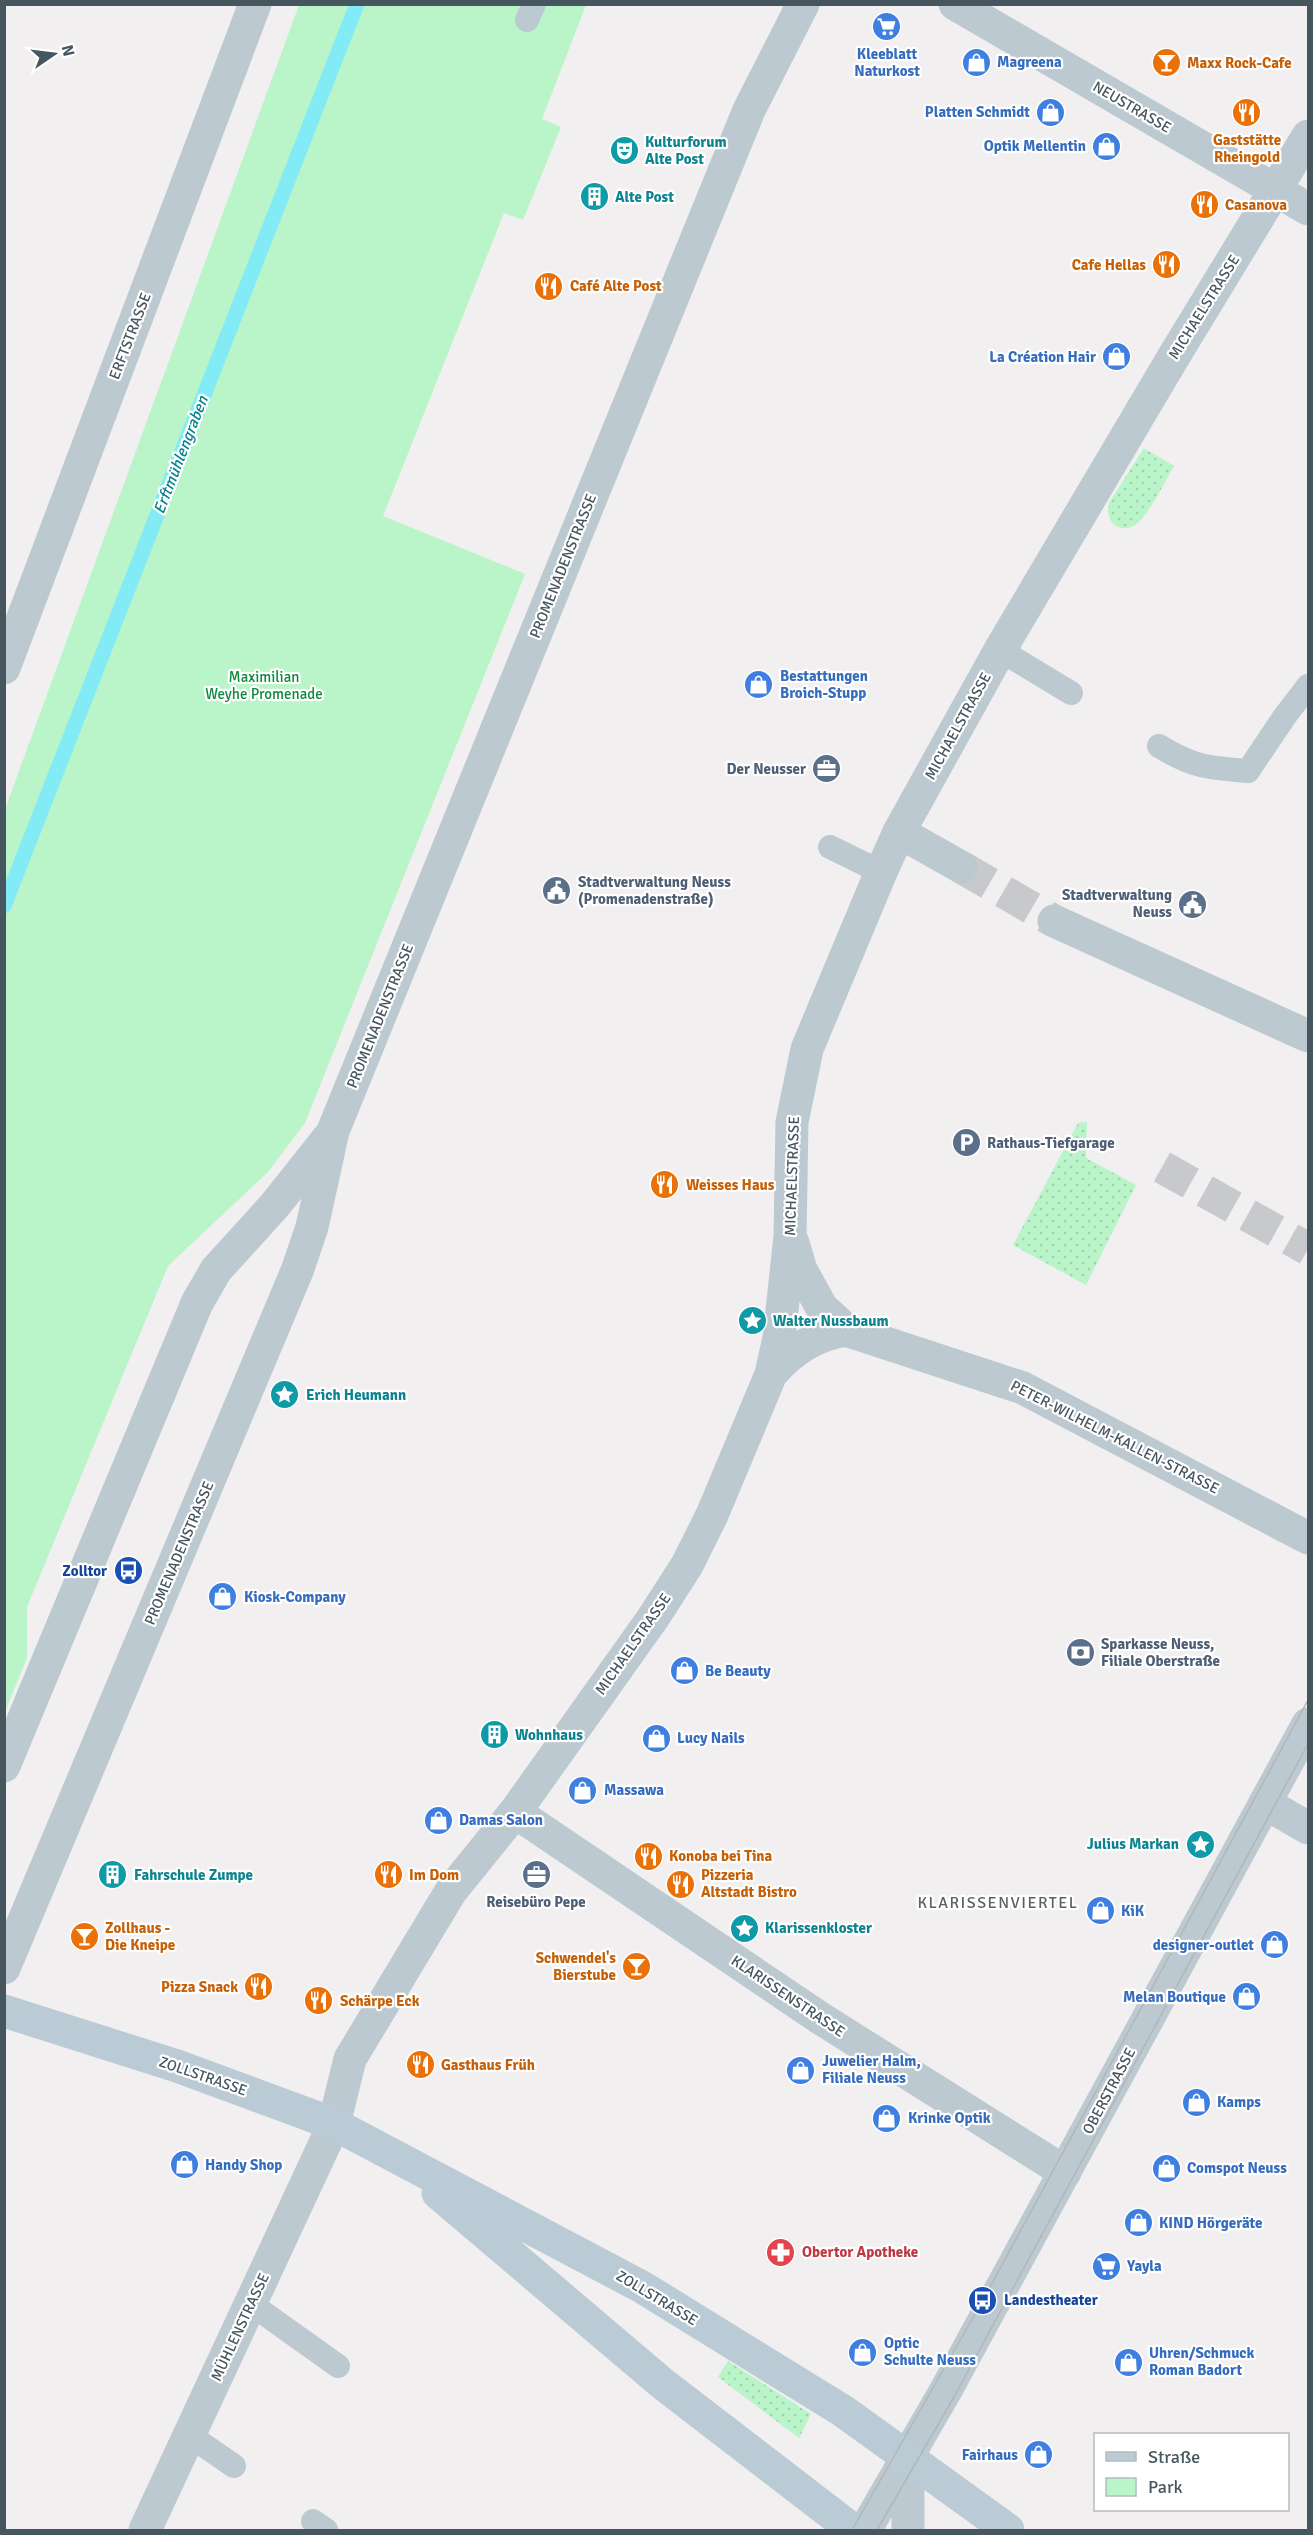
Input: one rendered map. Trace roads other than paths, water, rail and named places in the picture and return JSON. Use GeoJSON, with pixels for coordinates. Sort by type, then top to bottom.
{"type":"FeatureCollection","features":[{"type":"Feature","properties":{"kind":"main road","name":"ZOLLSTRASSE"},"geometry":{"type":"LineString","coordinates":[[7,2018],[177,2066],[334,2124],[642,2287],[843,2412],[1008,2530]]}},
{"type":"Feature","properties":{"kind":"main road","name":"ZOLLSTRASSE"},"geometry":{"type":"LineString","coordinates":[[396,2156],[663,2384],[853,2530]]}},
{"type":"Feature","properties":{"kind":"street","name":"ERFTSTRASSE"},"geometry":{"type":"LineString","coordinates":[[4,668],[255,4]]}},
{"type":"Feature","properties":{"kind":"street","name":"PROMENADENSTRASSE"},"geometry":{"type":"LineString","coordinates":[[4,1968],[297,1271],[312,1227],[333,1131],[749,110],[803,4]]}},
{"type":"Feature","properties":{"kind":"street","name":"NEUSTRASSE"},"geometry":{"type":"LineString","coordinates":[[956,4],[1308,209]]}},
{"type":"Feature","properties":{"kind":"street","name":"MICHAELSTRASSE"},"geometry":{"type":"LineString","coordinates":[[334,2124],[351,2059],[452,1892],[515,1812],[653,1618],[687,1565],[739,1455],[771,1374],[779,1338],[790,1236],[792,1122],[798,1083],[807,1049],[880,872],[899,832],[1000,650],[1174,356],[1308,136]]}},
{"type":"Feature","properties":{"kind":"street"},"geometry":{"type":"LineString","coordinates":[[899,832],[962,867]]}},
{"type":"Feature","properties":{"kind":"street"},"geometry":{"type":"LineString","coordinates":[[1054,921],[1308,1036]]}},
{"type":"Feature","properties":{"kind":"street","name":"PROMENADENSTRASSE"},"geometry":{"type":"LineString","coordinates":[[4,1766],[197,1302],[216,1270],[275,1205],[333,1131]]}},
{"type":"Feature","properties":{"kind":"street","name":"PETER-WILHELM-KALLEN-STRASSE"},"geometry":{"type":"LineString","coordinates":[[790,1236],[801,1270],[822,1308],[846,1330],[1023,1388],[1308,1538]]}},
{"type":"Feature","properties":{"kind":"street"},"geometry":{"type":"LineString","coordinates":[[771,1374],[800,1347],[830,1333],[846,1330]]}},
{"type":"Feature","properties":{"kind":"street","name":"OBERSTRASSE"},"geometry":{"type":"LineString","coordinates":[[865,2530],[908,2457],[1065,2172],[1308,1724]]}},
{"type":"Feature","properties":{"kind":"street"},"geometry":{"type":"LineString","coordinates":[[1265,1803],[1308,1828]]}},
{"type":"Feature","properties":{"kind":"street","name":"KLARISSENSTRASSE"},"geometry":{"type":"LineString","coordinates":[[515,1812],[820,2018],[1065,2172]]}},
{"type":"Feature","properties":{"kind":"street","name":"MÜHLENSTRASSE"},"geometry":{"type":"LineString","coordinates":[[145,2530],[334,2124]]}},
{"type":"Feature","properties":{"kind":"street","name":"OBERSTRASSE"},"geometry":{"type":"LineString","coordinates":[[908,2457],[908,2530]]}},
{"type":"Feature","properties":{"kind":"lane"},"geometry":{"type":"LineString","coordinates":[[1000,650],[1071,693]]}},
{"type":"Feature","properties":{"kind":"lane"},"geometry":{"type":"LineString","coordinates":[[1159,746],[1185,762],[1205,768],[1248,771],[1308,686]]}},
{"type":"Feature","properties":{"kind":"lane"},"geometry":{"type":"LineString","coordinates":[[830,847],[880,872]]}},
{"type":"Feature","properties":{"kind":"lane"},"geometry":{"type":"LineString","coordinates":[[250,2304],[338,2366]]}},
{"type":"Feature","properties":{"kind":"lane"},"geometry":{"type":"LineString","coordinates":[[189,2435],[234,2466]]}},
{"type":"Feature","properties":{"kind":"waterway","name":"Erftmühlengraben"},"geometry":{"type":"LineString","coordinates":[[4,906],[357,4]]}},
{"type":"Feature","properties":{"kind":"tunnel"},"geometry":{"type":"LineString","coordinates":[[961,867],[1054,921]]}},
{"type":"Feature","properties":{"kind":"tunnel"},"geometry":{"type":"LineString","coordinates":[[1162,1167],[1308,1249]]}},
{"type":"Feature","properties":{"kind":"tram line"},"geometry":{"type":"LineString","coordinates":[[852,2530],[983,2300],[1308,1700]]}},
{"type":"Feature","properties":{"kind":"tram line"},"geometry":{"type":"LineString","coordinates":[[877,2530],[954,2397],[1308,1744]]}},
{"type":"Feature","properties":{"kind":"place","name":"Kleeblatt Naturkost"},"geometry":{"type":"Point","coordinates":[887,27]}},
{"type":"Feature","properties":{"kind":"place","name":"Magreena"},"geometry":{"type":"Point","coordinates":[976,62]}},
{"type":"Feature","properties":{"kind":"place","name":"Maxx Rock-Cafe"},"geometry":{"type":"Point","coordinates":[1166,63]}},
{"type":"Feature","properties":{"kind":"place","name":"Platten Schmidt"},"geometry":{"type":"Point","coordinates":[1051,112]}},
{"type":"Feature","properties":{"kind":"place","name":"Gaststätte Rheingold"},"geometry":{"type":"Point","coordinates":[1247,113]}},
{"type":"Feature","properties":{"kind":"place","name":"Optik Mellentin"},"geometry":{"type":"Point","coordinates":[1107,146]}},
{"type":"Feature","properties":{"kind":"place","name":"Kulturforum Alte Post"},"geometry":{"type":"Point","coordinates":[624,151]}},
{"type":"Feature","properties":{"kind":"place","name":"Alte Post"},"geometry":{"type":"Point","coordinates":[594,197]}},
{"type":"Feature","properties":{"kind":"place","name":"Casanova"},"geometry":{"type":"Point","coordinates":[1204,205]}},
{"type":"Feature","properties":{"kind":"place","name":"Cafe Hellas"},"geometry":{"type":"Point","coordinates":[1167,265]}},
{"type":"Feature","properties":{"kind":"place","name":"Café Alte Post"},"geometry":{"type":"Point","coordinates":[549,286]}},
{"type":"Feature","properties":{"kind":"place","name":"La Création Hair"},"geometry":{"type":"Point","coordinates":[1117,357]}},
{"type":"Feature","properties":{"kind":"place","name":"Bestattungen Broich-Stupp"},"geometry":{"type":"Point","coordinates":[759,685]}},
{"type":"Feature","properties":{"kind":"place","name":"Der Neusser"},"geometry":{"type":"Point","coordinates":[827,769]}},
{"type":"Feature","properties":{"kind":"place","name":"Stadtverwaltung Neuss (Promenadenstraße)"},"geometry":{"type":"Point","coordinates":[557,891]}},
{"type":"Feature","properties":{"kind":"place","name":"Stadtverwaltung Neuss"},"geometry":{"type":"Point","coordinates":[1193,904]}},
{"type":"Feature","properties":{"kind":"place","name":"Rathaus-Tiefgarage"},"geometry":{"type":"Point","coordinates":[966,1143]}},
{"type":"Feature","properties":{"kind":"place","name":"Weisses Haus"},"geometry":{"type":"Point","coordinates":[665,1185]}},
{"type":"Feature","properties":{"kind":"place","name":"Walter Nussbaum"},"geometry":{"type":"Point","coordinates":[752,1321]}},
{"type":"Feature","properties":{"kind":"place","name":"Erich Heumann"},"geometry":{"type":"Point","coordinates":[285,1395]}},
{"type":"Feature","properties":{"kind":"place","name":"Zolltor"},"geometry":{"type":"Point","coordinates":[128,1571]}},
{"type":"Feature","properties":{"kind":"place","name":"Kiosk-Company"},"geometry":{"type":"Point","coordinates":[223,1597]}},
{"type":"Feature","properties":{"kind":"place","name":"Sparkasse Neuss, Filiale Oberstraße"},"geometry":{"type":"Point","coordinates":[1080,1653]}},
{"type":"Feature","properties":{"kind":"place","name":"Be Beauty"},"geometry":{"type":"Point","coordinates":[684,1671]}},
{"type":"Feature","properties":{"kind":"place","name":"Wohnhaus"},"geometry":{"type":"Point","coordinates":[494,1735]}},
{"type":"Feature","properties":{"kind":"place","name":"Lucy Nails"},"geometry":{"type":"Point","coordinates":[656,1738]}},
{"type":"Feature","properties":{"kind":"place","name":"Massawa"},"geometry":{"type":"Point","coordinates":[583,1790]}},
{"type":"Feature","properties":{"kind":"place","name":"Damas Salon"},"geometry":{"type":"Point","coordinates":[438,1820]}},
{"type":"Feature","properties":{"kind":"place","name":"Julius Markan"},"geometry":{"type":"Point","coordinates":[1200,1844]}},
{"type":"Feature","properties":{"kind":"place","name":"Konoba bei Tina"},"geometry":{"type":"Point","coordinates":[648,1856]}},
{"type":"Feature","properties":{"kind":"place","name":"Fahrschule Zumpe"},"geometry":{"type":"Point","coordinates":[113,1875]}},
{"type":"Feature","properties":{"kind":"place","name":"Im Dom"},"geometry":{"type":"Point","coordinates":[388,1875]}},
{"type":"Feature","properties":{"kind":"place","name":"Reisebüro Pepe"},"geometry":{"type":"Point","coordinates":[536,1875]}},
{"type":"Feature","properties":{"kind":"place","name":"Pizzeria Altstadt Bistro"},"geometry":{"type":"Point","coordinates":[680,1884]}},
{"type":"Feature","properties":{"kind":"place","name":"KiK"},"geometry":{"type":"Point","coordinates":[1100,1911]}},
{"type":"Feature","properties":{"kind":"place","name":"Klarissenkloster"},"geometry":{"type":"Point","coordinates":[744,1928]}},
{"type":"Feature","properties":{"kind":"place","name":"Zollhaus - Die Kneipe"},"geometry":{"type":"Point","coordinates":[84,1937]}},
{"type":"Feature","properties":{"kind":"place","name":"designer-outlet"},"geometry":{"type":"Point","coordinates":[1275,1945]}},
{"type":"Feature","properties":{"kind":"place","name":"Schwendel's Bierstube"},"geometry":{"type":"Point","coordinates":[637,1967]}},
{"type":"Feature","properties":{"kind":"place","name":"Pizza Snack"},"geometry":{"type":"Point","coordinates":[259,1987]}},
{"type":"Feature","properties":{"kind":"place","name":"Melan Boutique"},"geometry":{"type":"Point","coordinates":[1247,1997]}},
{"type":"Feature","properties":{"kind":"place","name":"Schärpe Eck"},"geometry":{"type":"Point","coordinates":[319,2001]}},
{"type":"Feature","properties":{"kind":"place","name":"Gasthaus Früh"},"geometry":{"type":"Point","coordinates":[420,2065]}},
{"type":"Feature","properties":{"kind":"place","name":"Juwelier Halm, Filiale Neuss"},"geometry":{"type":"Point","coordinates":[801,2070]}},
{"type":"Feature","properties":{"kind":"place","name":"Kamps"},"geometry":{"type":"Point","coordinates":[1196,2102]}},
{"type":"Feature","properties":{"kind":"place","name":"Krinke Optik"},"geometry":{"type":"Point","coordinates":[887,2118]}},
{"type":"Feature","properties":{"kind":"place","name":"Handy Shop"},"geometry":{"type":"Point","coordinates":[184,2165]}},
{"type":"Feature","properties":{"kind":"place","name":"Comspot Neuss"},"geometry":{"type":"Point","coordinates":[1166,2168]}},
{"type":"Feature","properties":{"kind":"place","name":"KIND Hörgeräte"},"geometry":{"type":"Point","coordinates":[1138,2223]}},
{"type":"Feature","properties":{"kind":"place","name":"Obertor Apotheke"},"geometry":{"type":"Point","coordinates":[781,2252]}},
{"type":"Feature","properties":{"kind":"place","name":"Yayla"},"geometry":{"type":"Point","coordinates":[1106,2266]}},
{"type":"Feature","properties":{"kind":"place","name":"Landestheater"},"geometry":{"type":"Point","coordinates":[983,2300]}},
{"type":"Feature","properties":{"kind":"place","name":"Optic Schulte Neuss"},"geometry":{"type":"Point","coordinates":[863,2352]}},
{"type":"Feature","properties":{"kind":"place","name":"Uhren/Schmuck Roman Badort"},"geometry":{"type":"Point","coordinates":[1128,2362]}},
{"type":"Feature","properties":{"kind":"place","name":"Fairhaus"},"geometry":{"type":"Point","coordinates":[1039,2455]}},
{"type":"Feature","properties":{"kind":"district","name":"KLARISSENVIERTEL"},"geometry":{"type":"Point","coordinates":[998,1903]}},
{"type":"Feature","properties":{"kind":"park label","name":"Maximilian Weyhe Promenade"},"geometry":{"type":"Point","coordinates":[264,686]}}]}
